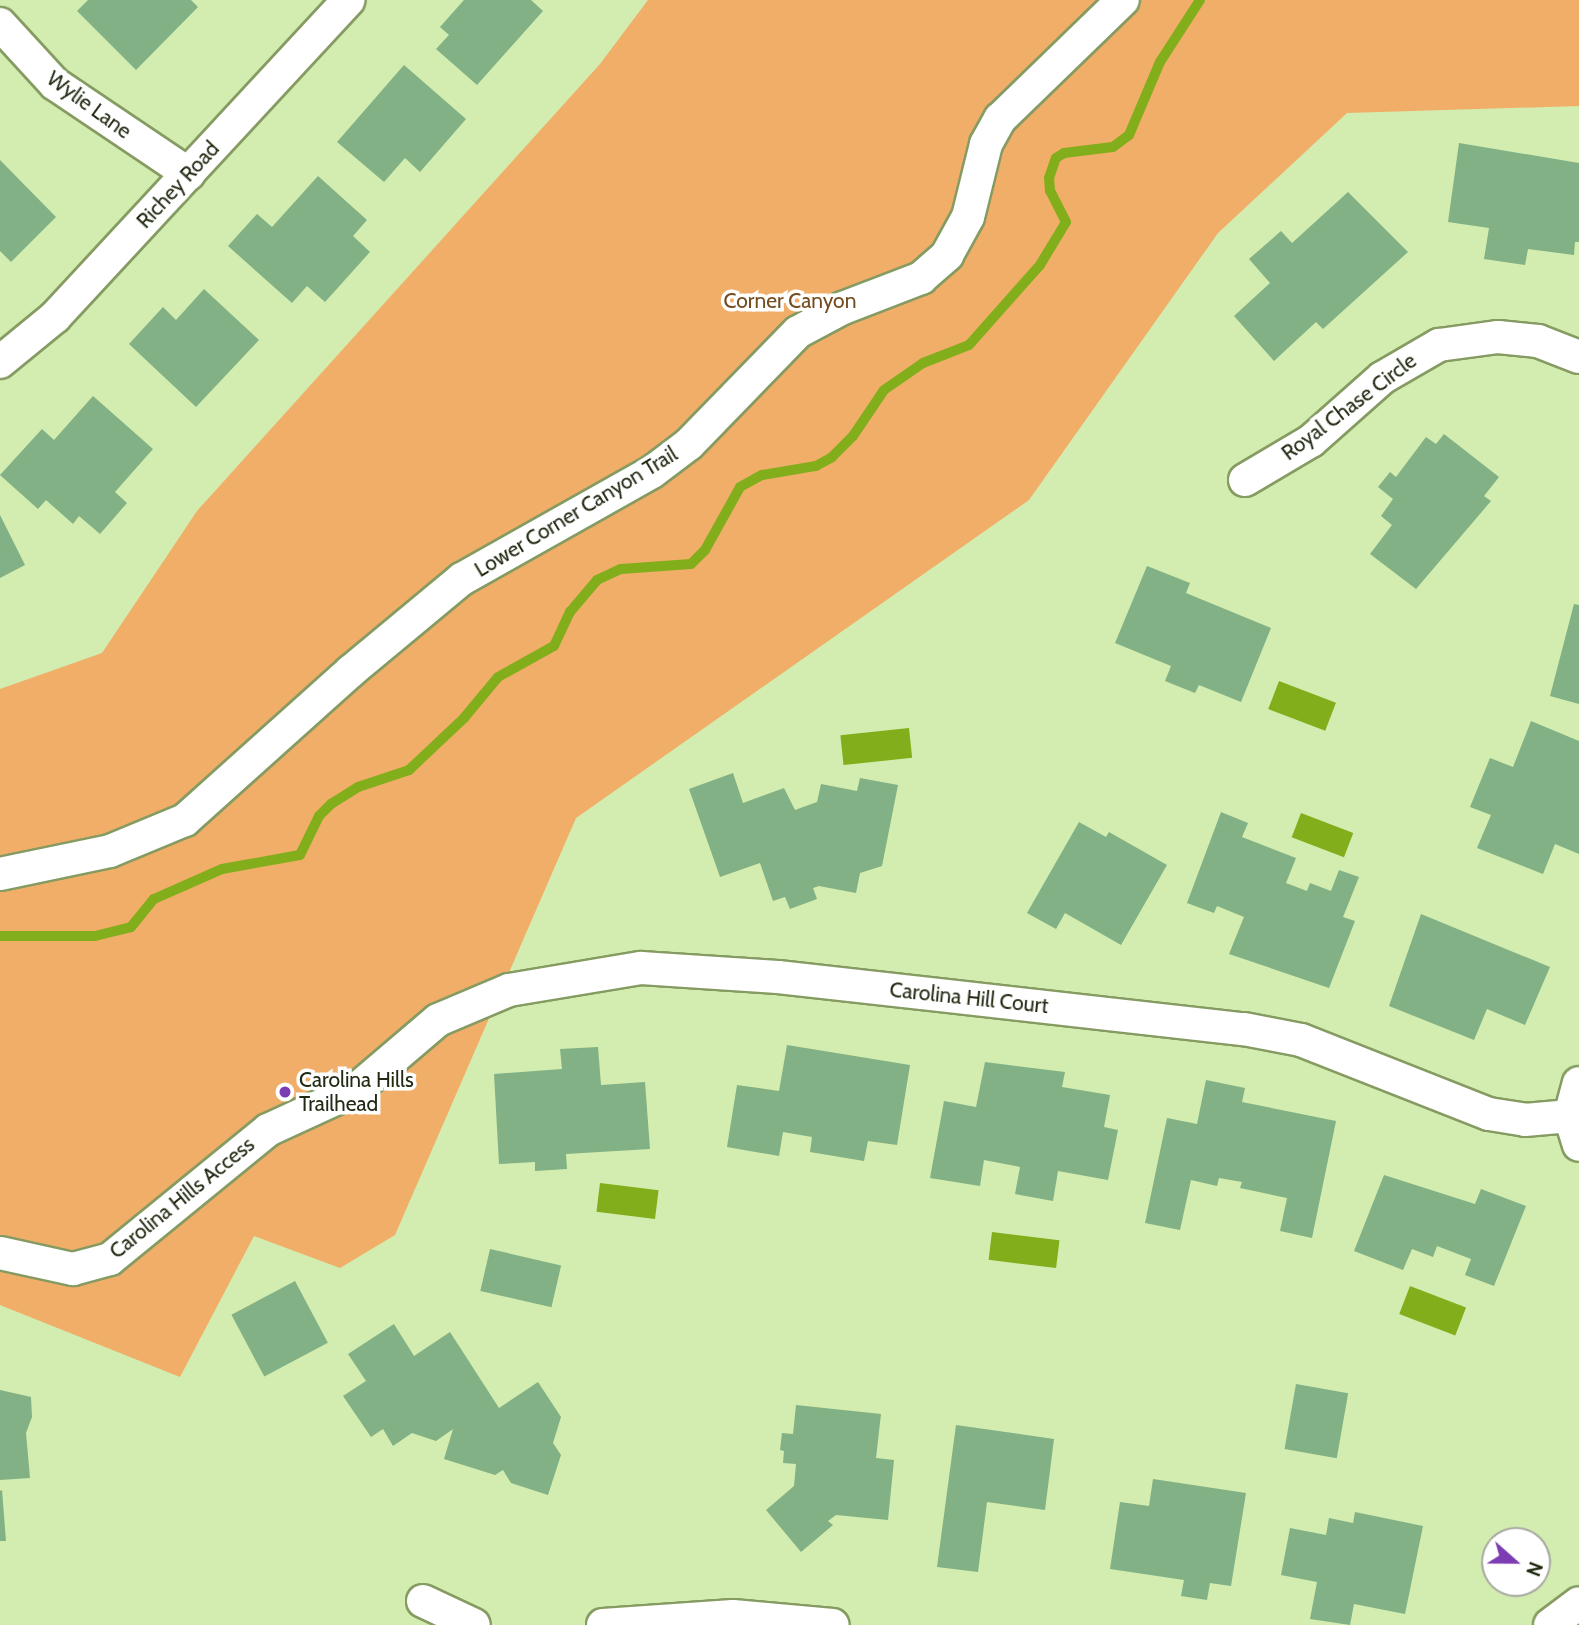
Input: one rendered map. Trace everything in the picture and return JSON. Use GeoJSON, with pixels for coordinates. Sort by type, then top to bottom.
{"type":"FeatureCollection","features":[{"type":"Feature","properties":{"kind":"street","name":"Richey Road"},"geometry":{"type":"LineString","coordinates":[[0,362],[55,317],[349,0]]}},
{"type":"Feature","properties":{"kind":"street","name":"Lower Corner Canyon Trail"},"geometry":{"type":"LineString","coordinates":[[0,874],[110,851],[186,820],[351,671],[462,579],[652,472],[689,444],[797,332],[843,307],[921,278],[947,255],[968,217],[986,144],[1000,118],[1123,0]]}},
{"type":"Feature","properties":{"kind":"street","name":"Wylie Lane"},"geometry":{"type":"LineString","coordinates":[[0,24],[55,84],[188,174]]}},
{"type":"Feature","properties":{"kind":"street","name":"Royal Chase Circle"},"geometry":{"type":"LineString","coordinates":[[1245,480],[1311,441],[1392,371],[1439,345],[1498,337],[1538,341],[1579,357]]}},
{"type":"Feature","properties":{"kind":"street","name":"Carolina Hill Court"},"geometry":{"type":"LineString","coordinates":[[357,1089],[438,1020],[471,1003],[586,975],[667,968],[778,976],[1244,1029],[1301,1040],[1489,1114],[1574,1131]]}},
{"type":"Feature","properties":{"kind":"street"},"geometry":{"type":"LineString","coordinates":[[1574,1131],[1579,1083]]}},
{"type":"Feature","properties":{"kind":"street","name":"Carolina Hills Access"},"geometry":{"type":"LineString","coordinates":[[0,1253],[73,1269],[110,1259],[268,1129],[357,1089]]}},
{"type":"Feature","properties":{"kind":"street"},"geometry":{"type":"LineString","coordinates":[[424,1601],[474,1625]]}},
{"type":"Feature","properties":{"kind":"street"},"geometry":{"type":"LineString","coordinates":[[1550,1625],[1579,1603]]}},
{"type":"Feature","properties":{"kind":"street"},"geometry":{"type":"LineString","coordinates":[[603,1625],[733,1616],[833,1625]]}},
{"type":"Feature","properties":{"kind":"green space","name":"Corner Canyon"},"geometry":{"type":"Polygon","coordinates":[[[648,0],[1579,0],[1579,106],[1347,113],[1218,233],[1029,500],[576,818],[395,1235],[340,1268],[254,1236],[180,1377],[0,1305],[0,689],[102,653],[197,511],[600,64],[648,0]]]}},
{"type":"Feature","properties":{"kind":"shaded area"},"geometry":{"type":"Polygon","coordinates":[[[1279,681],[1336,703],[1325,731],[1268,709],[1279,681]]]}},
{"type":"Feature","properties":{"kind":"shaded area"},"geometry":{"type":"Polygon","coordinates":[[[909,728],[912,758],[844,765],[840,735],[909,728]]]}},
{"type":"Feature","properties":{"kind":"shaded area"},"geometry":{"type":"Polygon","coordinates":[[[1301,813],[1353,833],[1344,857],[1292,837],[1301,813]]]}},
{"type":"Feature","properties":{"kind":"shaded area"},"geometry":{"type":"Polygon","coordinates":[[[600,1183],[659,1190],[655,1219],[596,1212],[600,1183]]]}},
{"type":"Feature","properties":{"kind":"shaded area"},"geometry":{"type":"Polygon","coordinates":[[[992,1232],[1059,1240],[1056,1268],[989,1260],[992,1232]]]}},
{"type":"Feature","properties":{"kind":"shaded area"},"geometry":{"type":"Polygon","coordinates":[[[1410,1286],[1466,1308],[1455,1336],[1399,1314],[1410,1286]]]}},
{"type":"Feature","properties":{"kind":"building"},"geometry":{"type":"Polygon","coordinates":[[[88,0],[191,0],[198,7],[136,70],[77,11],[88,0]]]}},
{"type":"Feature","properties":{"kind":"building"},"geometry":{"type":"Polygon","coordinates":[[[464,0],[531,0],[543,11],[477,85],[436,49],[449,35],[440,27],[464,0]]]}},
{"type":"Feature","properties":{"kind":"building"},"geometry":{"type":"Polygon","coordinates":[[[404,65],[466,119],[420,172],[405,158],[384,182],[337,142],[404,65]]]}},
{"type":"Feature","properties":{"kind":"building"},"geometry":{"type":"Polygon","coordinates":[[[1459,143],[1579,163],[1579,242],[1575,242],[1574,255],[1528,249],[1525,265],[1484,259],[1489,228],[1448,222],[1459,143]]]}},
{"type":"Feature","properties":{"kind":"building"},"geometry":{"type":"Polygon","coordinates":[[[0,160],[56,217],[11,262],[0,251],[0,160]]]}},
{"type":"Feature","properties":{"kind":"building"},"geometry":{"type":"Polygon","coordinates":[[[318,176],[367,220],[353,236],[370,252],[325,302],[307,286],[292,303],[228,246],[257,214],[272,227],[318,176]]]}},
{"type":"Feature","properties":{"kind":"building"},"geometry":{"type":"Polygon","coordinates":[[[1348,192],[1408,252],[1323,329],[1316,322],[1274,361],[1234,316],[1270,283],[1249,259],[1281,231],[1292,243],[1348,192]]]}},
{"type":"Feature","properties":{"kind":"building"},"geometry":{"type":"Polygon","coordinates":[[[204,289],[259,340],[196,407],[129,344],[163,307],[176,320],[204,289]]]}},
{"type":"Feature","properties":{"kind":"building"},"geometry":{"type":"Polygon","coordinates":[[[93,396],[153,449],[115,492],[127,503],[100,534],[79,516],[73,524],[46,500],[38,509],[0,475],[42,429],[54,440],[93,396]]]}},
{"type":"Feature","properties":{"kind":"building"},"geometry":{"type":"Polygon","coordinates":[[[1444,434],[1499,477],[1484,496],[1491,501],[1416,589],[1370,554],[1392,525],[1381,516],[1393,499],[1378,487],[1390,472],[1396,477],[1426,437],[1436,444],[1444,434]]]}},
{"type":"Feature","properties":{"kind":"building"},"geometry":{"type":"Polygon","coordinates":[[[0,515],[25,565],[0,578],[0,515]]]}},
{"type":"Feature","properties":{"kind":"building"},"geometry":{"type":"Polygon","coordinates":[[[1147,566],[1190,583],[1186,593],[1271,628],[1241,702],[1199,685],[1195,693],[1165,681],[1171,666],[1115,643],[1147,566]]]}},
{"type":"Feature","properties":{"kind":"building"},"geometry":{"type":"Polygon","coordinates":[[[1574,604],[1579,605],[1579,704],[1550,696],[1574,604]]]}},
{"type":"Feature","properties":{"kind":"building"},"geometry":{"type":"Polygon","coordinates":[[[1531,721],[1579,741],[1579,854],[1555,844],[1543,874],[1477,848],[1491,815],[1470,807],[1490,758],[1513,767],[1531,721]]]}},
{"type":"Feature","properties":{"kind":"building"},"geometry":{"type":"Polygon","coordinates":[[[733,773],[743,803],[784,788],[795,810],[817,802],[821,784],[857,791],[860,778],[898,785],[882,866],[860,873],[856,893],[819,886],[813,888],[817,899],[790,909],[785,897],[773,901],[760,863],[720,877],[689,789],[733,773]]]}},
{"type":"Feature","properties":{"kind":"building"},"geometry":{"type":"Polygon","coordinates":[[[1221,812],[1248,823],[1242,837],[1296,858],[1286,883],[1307,891],[1310,883],[1331,891],[1339,870],[1359,877],[1343,917],[1355,921],[1329,988],[1229,954],[1244,917],[1217,906],[1214,913],[1187,903],[1221,812]]]}},
{"type":"Feature","properties":{"kind":"building"},"geometry":{"type":"Polygon","coordinates":[[[1079,822],[1106,837],[1109,832],[1167,865],[1121,945],[1065,913],[1056,929],[1027,913],[1079,822]]]}},
{"type":"Feature","properties":{"kind":"building"},"geometry":{"type":"Polygon","coordinates":[[[1421,914],[1550,967],[1525,1025],[1487,1009],[1474,1040],[1389,1006],[1421,914]]]}},
{"type":"Feature","properties":{"kind":"building"},"geometry":{"type":"Polygon","coordinates":[[[787,1045],[910,1065],[897,1145],[868,1141],[864,1161],[810,1152],[812,1137],[783,1132],[779,1156],[727,1147],[737,1085],[779,1091],[787,1045]]]}},
{"type":"Feature","properties":{"kind":"building"},"geometry":{"type":"Polygon","coordinates":[[[598,1047],[601,1085],[645,1082],[650,1149],[566,1154],[567,1169],[535,1171],[535,1162],[499,1164],[494,1074],[562,1069],[560,1049],[598,1047]]]}},
{"type":"Feature","properties":{"kind":"building"},"geometry":{"type":"Polygon","coordinates":[[[985,1062],[1065,1072],[1062,1087],[1110,1095],[1104,1127],[1118,1130],[1108,1180],[1058,1171],[1053,1201],[1015,1194],[1020,1167],[984,1160],[980,1186],[930,1178],[944,1101],[976,1107],[985,1062]]]}},
{"type":"Feature","properties":{"kind":"building"},"geometry":{"type":"Polygon","coordinates":[[[1206,1080],[1245,1088],[1242,1102],[1336,1121],[1312,1238],[1280,1231],[1287,1198],[1240,1188],[1242,1182],[1219,1178],[1217,1186],[1191,1180],[1180,1230],[1145,1223],[1167,1118],[1197,1124],[1206,1080]]]}},
{"type":"Feature","properties":{"kind":"building"},"geometry":{"type":"Polygon","coordinates":[[[1384,1175],[1475,1204],[1481,1189],[1526,1206],[1494,1286],[1465,1275],[1471,1259],[1437,1246],[1433,1257],[1412,1249],[1403,1270],[1354,1251],[1384,1175]]]}},
{"type":"Feature","properties":{"kind":"building"},"geometry":{"type":"Polygon","coordinates":[[[490,1249],[561,1265],[551,1307],[480,1291],[490,1249]]]}},
{"type":"Feature","properties":{"kind":"building"},"geometry":{"type":"Polygon","coordinates":[[[295,1281],[328,1343],[264,1377],[231,1315],[295,1281]]]}},
{"type":"Feature","properties":{"kind":"building"},"geometry":{"type":"Polygon","coordinates":[[[394,1324],[414,1356],[450,1332],[499,1408],[538,1382],[561,1417],[553,1443],[561,1455],[548,1495],[511,1483],[503,1470],[495,1475],[444,1459],[453,1429],[436,1441],[412,1433],[393,1446],[383,1429],[371,1437],[343,1396],[366,1381],[348,1354],[394,1324]]]}},
{"type":"Feature","properties":{"kind":"building"},"geometry":{"type":"Polygon","coordinates":[[[1296,1384],[1348,1393],[1337,1458],[1285,1449],[1296,1384]]]}},
{"type":"Feature","properties":{"kind":"building"},"geometry":{"type":"Polygon","coordinates":[[[0,1390],[31,1397],[32,1417],[26,1433],[30,1478],[0,1480],[0,1390]]]}},
{"type":"Feature","properties":{"kind":"building"},"geometry":{"type":"Polygon","coordinates":[[[796,1405],[881,1414],[876,1458],[894,1460],[888,1520],[836,1515],[828,1521],[833,1525],[801,1552],[766,1510],[794,1486],[796,1464],[783,1463],[784,1451],[780,1450],[782,1433],[793,1434],[796,1405]]]}},
{"type":"Feature","properties":{"kind":"building"},"geometry":{"type":"Polygon","coordinates":[[[956,1425],[1054,1439],[1045,1510],[987,1502],[978,1572],[937,1567],[956,1425]]]}},
{"type":"Feature","properties":{"kind":"building"},"geometry":{"type":"Polygon","coordinates":[[[1153,1479],[1246,1493],[1231,1586],[1210,1583],[1207,1600],[1181,1596],[1184,1580],[1110,1569],[1120,1502],[1149,1506],[1153,1479]]]}},
{"type":"Feature","properties":{"kind":"building"},"geometry":{"type":"Polygon","coordinates":[[[2,1490],[6,1541],[0,1541],[2,1490]]]}},
{"type":"Feature","properties":{"kind":"building"},"geometry":{"type":"Polygon","coordinates":[[[1355,1512],[1423,1526],[1405,1614],[1354,1604],[1350,1625],[1310,1619],[1317,1582],[1281,1575],[1290,1528],[1326,1535],[1329,1518],[1353,1523],[1355,1512]]]}},
{"type":"Feature","properties":{"kind":"waterway"},"geometry":{"type":"LineString","coordinates":[[0,936],[95,936],[131,927],[154,899],[222,869],[300,855],[319,816],[331,804],[358,787],[409,770],[464,718],[498,677],[554,646],[570,612],[597,580],[621,569],[691,564],[705,550],[740,487],[762,475],[816,466],[832,457],[853,436],[884,390],[923,363],[969,345],[1040,265],[1066,222],[1050,191],[1049,178],[1056,158],[1064,153],[1113,147],[1129,135],[1160,62],[1200,0]]}},
{"type":"Feature","properties":{"kind":"place","name":"Carolina Hills Trailhead"},"geometry":{"type":"Point","coordinates":[285,1092]}}]}
